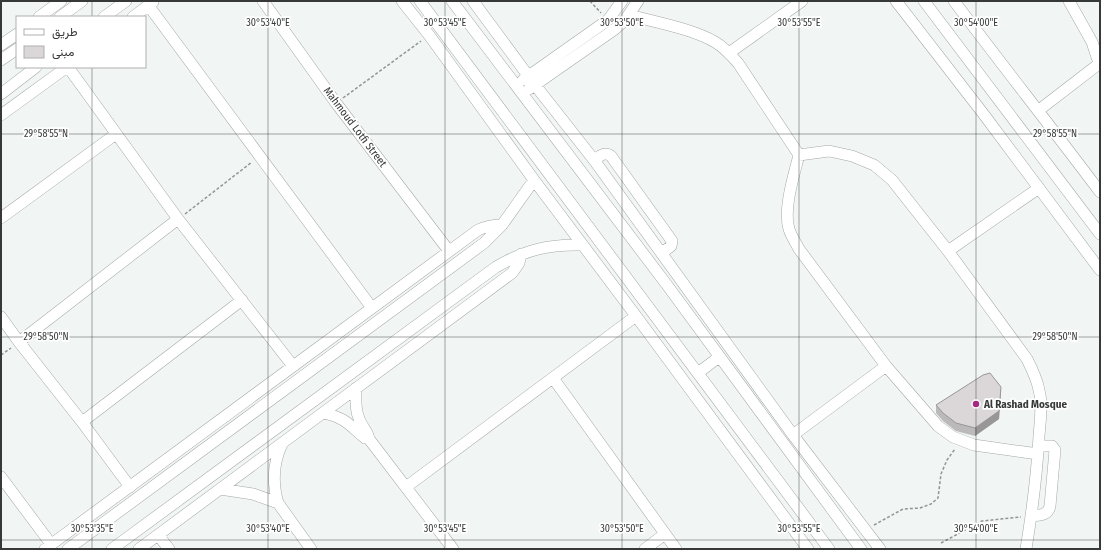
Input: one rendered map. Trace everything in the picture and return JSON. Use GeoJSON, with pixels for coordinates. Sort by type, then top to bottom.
{"type":"FeatureCollection","features":[{"type":"Feature","properties":{"kind":"street"},"geometry":{"type":"LineString","coordinates":[[61,16],[82,1]]}},
{"type":"Feature","properties":{"kind":"street"},"geometry":{"type":"LineString","coordinates":[[105,16],[126,1]]}},
{"type":"Feature","properties":{"kind":"street","name":"Mahmoud Lotfi Street"},"geometry":{"type":"LineString","coordinates":[[263,1],[336,103],[449,251]]}},
{"type":"Feature","properties":{"kind":"street"},"geometry":{"type":"LineString","coordinates":[[402,1],[808,549]]}},
{"type":"Feature","properties":{"kind":"street"},"geometry":{"type":"LineString","coordinates":[[420,1],[829,549]]}},
{"type":"Feature","properties":{"kind":"street"},"geometry":{"type":"LineString","coordinates":[[452,1],[861,549]]}},
{"type":"Feature","properties":{"kind":"street"},"geometry":{"type":"LineString","coordinates":[[473,1],[594,160],[793,435],[880,549]]}},
{"type":"Feature","properties":{"kind":"street"},"geometry":{"type":"LineString","coordinates":[[532,80],[608,20],[622,1]]}},
{"type":"Feature","properties":{"kind":"street"},"geometry":{"type":"LineString","coordinates":[[519,89],[615,29],[629,16],[638,1]]}},
{"type":"Feature","properties":{"kind":"street"},"geometry":{"type":"LineString","coordinates":[[730,53],[802,1]]}},
{"type":"Feature","properties":{"kind":"street"},"geometry":{"type":"LineString","coordinates":[[896,1],[1100,270]]}},
{"type":"Feature","properties":{"kind":"street"},"geometry":{"type":"LineString","coordinates":[[924,1],[1100,234]]}},
{"type":"Feature","properties":{"kind":"street"},"geometry":{"type":"LineString","coordinates":[[954,1],[1021,90],[1039,110],[1100,192]]}},
{"type":"Feature","properties":{"kind":"street"},"geometry":{"type":"LineString","coordinates":[[1039,110],[1100,63],[1092,42],[1069,1]]}},
{"type":"Feature","properties":{"kind":"street"},"geometry":{"type":"LineString","coordinates":[[40,16],[55,3]]}},
{"type":"Feature","properties":{"kind":"street"},"geometry":{"type":"LineString","coordinates":[[134,16],[151,3],[260,156],[372,308]]}},
{"type":"Feature","properties":{"kind":"street"},"geometry":{"type":"LineString","coordinates":[[629,16],[701,35],[716,42],[730,53],[746,74],[799,155],[789,194],[788,212],[789,229],[799,249],[886,366],[938,426],[952,437],[974,445],[1038,450],[1052,446],[1054,450],[1050,510],[1045,514],[1031,516]]}},
{"type":"Feature","properties":{"kind":"street"},"geometry":{"type":"LineString","coordinates":[[1,46],[16,35]]}},
{"type":"Feature","properties":{"kind":"street"},"geometry":{"type":"LineString","coordinates":[[1,60],[16,50]]}},
{"type":"Feature","properties":{"kind":"street"},"geometry":{"type":"LineString","coordinates":[[1,94],[35,68]]}},
{"type":"Feature","properties":{"kind":"street"},"geometry":{"type":"LineString","coordinates":[[1,115],[66,68]]}},
{"type":"Feature","properties":{"kind":"street"},"geometry":{"type":"LineString","coordinates":[[68,68],[178,219],[293,366]]}},
{"type":"Feature","properties":{"kind":"street"},"geometry":{"type":"LineString","coordinates":[[1,218],[116,134]]}},
{"type":"Feature","properties":{"kind":"street"},"geometry":{"type":"LineString","coordinates":[[799,155],[829,151],[852,156],[874,165],[892,180],[948,251],[1027,359],[1040,390],[1041,407],[1038,450],[1026,549]]}},
{"type":"Feature","properties":{"kind":"street"},"geometry":{"type":"LineString","coordinates":[[594,160],[604,154],[611,156],[672,240],[671,246],[662,253]]}},
{"type":"Feature","properties":{"kind":"street"},"geometry":{"type":"LineString","coordinates":[[68,549],[455,266],[484,243],[502,225],[534,180]]}},
{"type":"Feature","properties":{"kind":"street"},"geometry":{"type":"LineString","coordinates":[[948,251],[1039,188]]}},
{"type":"Feature","properties":{"kind":"street"},"geometry":{"type":"LineString","coordinates":[[19,342],[178,219]]}},
{"type":"Feature","properties":{"kind":"street"},"geometry":{"type":"LineString","coordinates":[[1,477],[48,547],[478,230],[485,226],[502,225]]}},
{"type":"Feature","properties":{"kind":"street"},"geometry":{"type":"LineString","coordinates":[[112,549],[496,267],[521,254],[545,246],[562,244],[582,245]]}},
{"type":"Feature","properties":{"kind":"street"},"geometry":{"type":"LineString","coordinates":[[139,549],[512,273],[519,263],[521,254]]}},
{"type":"Feature","properties":{"kind":"street"},"geometry":{"type":"LineString","coordinates":[[82,422],[242,300]]}},
{"type":"Feature","properties":{"kind":"street"},"geometry":{"type":"LineString","coordinates":[[1,316],[19,342],[82,422],[130,487]]}},
{"type":"Feature","properties":{"kind":"street"},"geometry":{"type":"LineString","coordinates":[[406,487],[636,316]]}},
{"type":"Feature","properties":{"kind":"street"},"geometry":{"type":"LineString","coordinates":[[698,373],[719,357]]}},
{"type":"Feature","properties":{"kind":"street"},"geometry":{"type":"LineString","coordinates":[[793,435],[886,366]]}},
{"type":"Feature","properties":{"kind":"street"},"geometry":{"type":"LineString","coordinates":[[553,378],[676,549]]}},
{"type":"Feature","properties":{"kind":"street"},"geometry":{"type":"LineString","coordinates":[[356,388],[357,411],[360,422],[367,432],[369,439],[453,549]]}},
{"type":"Feature","properties":{"kind":"street"},"geometry":{"type":"LineString","coordinates":[[323,413],[347,422],[363,437],[369,439]]}},
{"type":"Feature","properties":{"kind":"street"},"geometry":{"type":"LineString","coordinates":[[283,443],[277,457],[274,473],[278,503],[311,549]]}},
{"type":"Feature","properties":{"kind":"street"},"geometry":{"type":"LineString","coordinates":[[220,489],[252,494],[278,503]]}},
{"type":"Feature","properties":{"kind":"street"},"geometry":{"type":"LineString","coordinates":[[645,549],[665,534]]}},
{"type":"Feature","properties":{"kind":"street"},"geometry":{"type":"LineString","coordinates":[[158,535],[169,549]]}},
{"type":"Feature","properties":{"kind":"path"},"geometry":{"type":"LineString","coordinates":[[590,1],[608,20]]}},
{"type":"Feature","properties":{"kind":"path"},"geometry":{"type":"LineString","coordinates":[[336,103],[429,36]]}},
{"type":"Feature","properties":{"kind":"path"},"geometry":{"type":"LineString","coordinates":[[178,219],[260,156]]}},
{"type":"Feature","properties":{"kind":"path"},"geometry":{"type":"LineString","coordinates":[[1,355],[19,342]]}},
{"type":"Feature","properties":{"kind":"path"},"geometry":{"type":"LineString","coordinates":[[866,530],[903,509],[920,508],[931,504],[938,498],[941,474],[947,460],[961,441]]}},
{"type":"Feature","properties":{"kind":"path"},"geometry":{"type":"LineString","coordinates":[[941,543],[982,521],[1031,516]]}},
{"type":"Feature","properties":{"kind":"building","name":"Al Rashad Mosque"},"geometry":{"type":"Polygon","coordinates":[[[990,373],[1001,387],[999,411],[975,428],[956,423],[943,413],[936,405],[983,375],[990,373]]]}},
{"type":"Feature","properties":{"kind":"place","name":"Al Rashad Mosque"},"geometry":{"type":"Point","coordinates":[976,404]}}]}
